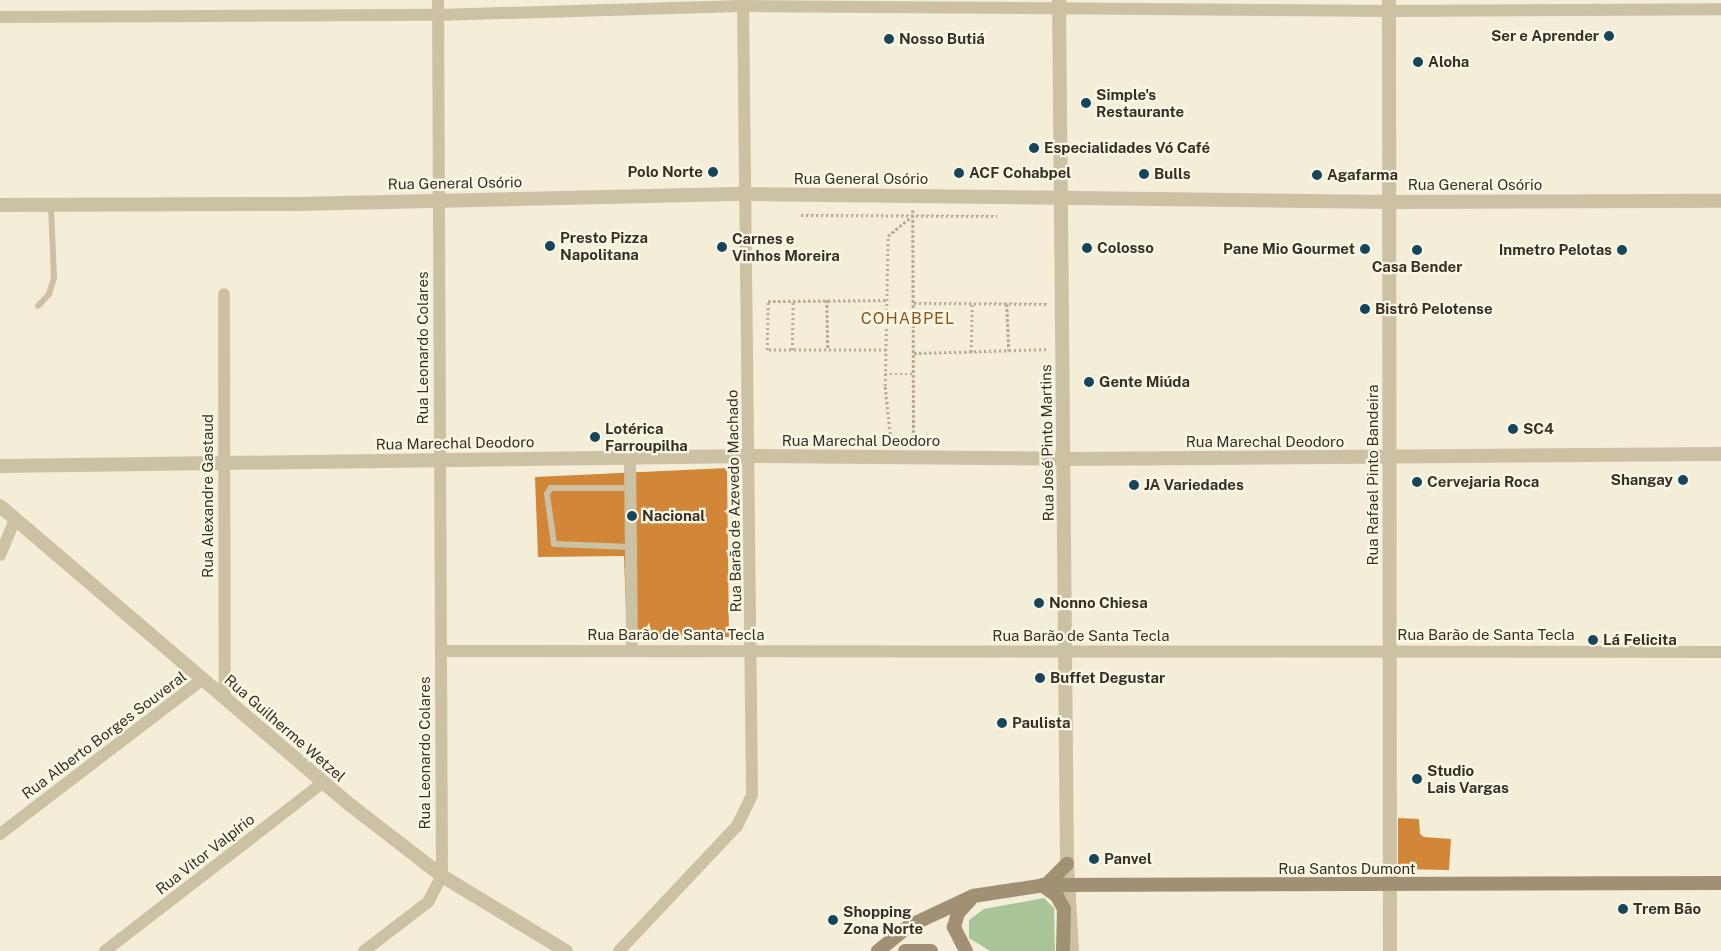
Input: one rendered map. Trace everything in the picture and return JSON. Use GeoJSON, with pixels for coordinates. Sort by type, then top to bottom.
{"type":"FeatureCollection","features":[{"type":"Feature","properties":{"kind":"main road"},"geometry":{"type":"LineString","coordinates":[[1063,951],[1064,909],[1057,896],[1044,885],[1067,864]]}},
{"type":"Feature","properties":{"kind":"main road","name":"Rua Santos Dumont"},"geometry":{"type":"LineString","coordinates":[[878,951],[909,926],[973,896],[1044,885],[1721,883]]}},
{"type":"Feature","properties":{"kind":"main road"},"geometry":{"type":"LineString","coordinates":[[966,951],[954,927],[958,913],[973,896]]}},
{"type":"Feature","properties":{"kind":"main road"},"geometry":{"type":"LineString","coordinates":[[905,951],[931,951]]}},
{"type":"Feature","properties":{"kind":"street","name":"Rua Leonardo Colares"},"geometry":{"type":"LineString","coordinates":[[438,0],[442,876]]}},
{"type":"Feature","properties":{"kind":"street"},"geometry":{"type":"LineString","coordinates":[[0,17],[438,15],[743,3],[1721,9]]}},
{"type":"Feature","properties":{"kind":"street","name":"Rua Barão de Azevedo Machado"},"geometry":{"type":"LineString","coordinates":[[618,951],[737,826],[752,795],[750,456],[743,3]]}},
{"type":"Feature","properties":{"kind":"street","name":"Rua José Pinto Martins"},"geometry":{"type":"LineString","coordinates":[[1059,4],[1067,864],[1072,951]]}},
{"type":"Feature","properties":{"kind":"street","name":"Rua Rafael Pinto Bandeira"},"geometry":{"type":"LineString","coordinates":[[1389,6],[1390,951]]}},
{"type":"Feature","properties":{"kind":"street","name":"Rua General Osório"},"geometry":{"type":"LineString","coordinates":[[0,205],[298,204],[438,198],[746,194],[1390,202],[1721,201]]}},
{"type":"Feature","properties":{"kind":"street","name":"Rua Alexandre Gastaud"},"geometry":{"type":"LineString","coordinates":[[224,294],[225,698]]}},
{"type":"Feature","properties":{"kind":"street","name":"Rua Marechal Deodoro"},"geometry":{"type":"LineString","coordinates":[[5,466],[750,456],[1389,458],[1721,454]]}},
{"type":"Feature","properties":{"kind":"street"},"geometry":{"type":"LineString","coordinates":[[630,457],[632,651]]}},
{"type":"Feature","properties":{"kind":"street"},"geometry":{"type":"LineString","coordinates":[[0,476],[5,466]]}},
{"type":"Feature","properties":{"kind":"street","name":"Rua Guilherme Wetzel"},"geometry":{"type":"LineString","coordinates":[[0,506],[324,782],[442,876],[566,951]]}},
{"type":"Feature","properties":{"kind":"street"},"geometry":{"type":"LineString","coordinates":[[0,555],[15,519]]}},
{"type":"Feature","properties":{"kind":"street","name":"Rua Barão de Santa Tecla"},"geometry":{"type":"LineString","coordinates":[[440,652],[752,650],[1066,653],[1390,651],[1721,652]]}},
{"type":"Feature","properties":{"kind":"street","name":"Rua Alberto Borges Souveral"},"geometry":{"type":"LineString","coordinates":[[0,834],[203,679]]}},
{"type":"Feature","properties":{"kind":"street","name":"Rua Vítor Valpírio"},"geometry":{"type":"LineString","coordinates":[[105,951],[324,782]]}},
{"type":"Feature","properties":{"kind":"street"},"geometry":{"type":"LineString","coordinates":[[364,951],[428,902],[442,876]]}},
{"type":"Feature","properties":{"kind":"lane"},"geometry":{"type":"LineString","coordinates":[[38,306],[49,294],[54,278],[51,204]]}},
{"type":"Feature","properties":{"kind":"lane"},"geometry":{"type":"LineString","coordinates":[[630,488],[551,488],[547,494],[554,544],[631,547]]}},
{"type":"Feature","properties":{"kind":"path"},"geometry":{"type":"LineString","coordinates":[[801,215],[997,216]]}},
{"type":"Feature","properties":{"kind":"path"},"geometry":{"type":"LineString","coordinates":[[891,444],[885,374],[888,236],[913,215]]}},
{"type":"Feature","properties":{"kind":"path"},"geometry":{"type":"LineString","coordinates":[[913,215],[914,444]]}},
{"type":"Feature","properties":{"kind":"path"},"geometry":{"type":"LineString","coordinates":[[792,350],[793,300]]}},
{"type":"Feature","properties":{"kind":"path"},"geometry":{"type":"LineString","coordinates":[[827,300],[828,350]]}},
{"type":"Feature","properties":{"kind":"path"},"geometry":{"type":"LineString","coordinates":[[886,300],[768,301],[768,350],[886,350]]}},
{"type":"Feature","properties":{"kind":"path"},"geometry":{"type":"LineString","coordinates":[[914,303],[1049,304]]}},
{"type":"Feature","properties":{"kind":"path"},"geometry":{"type":"LineString","coordinates":[[971,352],[972,304]]}},
{"type":"Feature","properties":{"kind":"path"},"geometry":{"type":"LineString","coordinates":[[1007,304],[1009,351]]}},
{"type":"Feature","properties":{"kind":"path"},"geometry":{"type":"LineString","coordinates":[[914,353],[1049,350]]}},
{"type":"Feature","properties":{"kind":"path"},"geometry":{"type":"LineString","coordinates":[[885,374],[914,374]]}},
{"type":"Feature","properties":{"kind":"green space"},"geometry":{"type":"Polygon","coordinates":[[[1044,898],[1054,908],[1055,951],[990,951],[969,938],[969,920],[984,909],[1044,898]]]}},
{"type":"Feature","properties":{"kind":"building","name":"Nacional"},"geometry":{"type":"Polygon","coordinates":[[[727,468],[729,637],[627,639],[624,556],[538,557],[535,477],[727,468]]]}},
{"type":"Feature","properties":{"kind":"building"},"geometry":{"type":"Polygon","coordinates":[[[1398,818],[1419,819],[1420,834],[1424,837],[1451,839],[1449,870],[1398,869],[1398,818]]]}},
{"type":"Feature","properties":{"kind":"place","name":"Ser e Aprender"},"geometry":{"type":"Point","coordinates":[1609,36]}},
{"type":"Feature","properties":{"kind":"place","name":"Nosso Butiá"},"geometry":{"type":"Point","coordinates":[889,39]}},
{"type":"Feature","properties":{"kind":"place","name":"Aloha"},"geometry":{"type":"Point","coordinates":[1418,62]}},
{"type":"Feature","properties":{"kind":"place","name":"Simple's Restaurante"},"geometry":{"type":"Point","coordinates":[1086,103]}},
{"type":"Feature","properties":{"kind":"place","name":"Especialidades Vó Café"},"geometry":{"type":"Point","coordinates":[1034,148]}},
{"type":"Feature","properties":{"kind":"place","name":"Polo Norte"},"geometry":{"type":"Point","coordinates":[713,172]}},
{"type":"Feature","properties":{"kind":"place","name":"ACF Cohabpel"},"geometry":{"type":"Point","coordinates":[959,173]}},
{"type":"Feature","properties":{"kind":"place","name":"Bulls"},"geometry":{"type":"Point","coordinates":[1144,174]}},
{"type":"Feature","properties":{"kind":"place","name":"Agafarma"},"geometry":{"type":"Point","coordinates":[1317,175]}},
{"type":"Feature","properties":{"kind":"place","name":"Presto Pizza Napolitana"},"geometry":{"type":"Point","coordinates":[550,246]}},
{"type":"Feature","properties":{"kind":"place","name":"Carnes e Vinhos Moreira"},"geometry":{"type":"Point","coordinates":[722,247]}},
{"type":"Feature","properties":{"kind":"place","name":"Colosso"},"geometry":{"type":"Point","coordinates":[1087,248]}},
{"type":"Feature","properties":{"kind":"place","name":"Pane Mio Gourmet"},"geometry":{"type":"Point","coordinates":[1365,249]}},
{"type":"Feature","properties":{"kind":"place","name":"Casa Bender"},"geometry":{"type":"Point","coordinates":[1417,250]}},
{"type":"Feature","properties":{"kind":"place","name":"Inmetro Pelotas"},"geometry":{"type":"Point","coordinates":[1622,250]}},
{"type":"Feature","properties":{"kind":"place","name":"Bistrô Pelotense"},"geometry":{"type":"Point","coordinates":[1365,309]}},
{"type":"Feature","properties":{"kind":"place","name":"Gente Miúda"},"geometry":{"type":"Point","coordinates":[1089,382]}},
{"type":"Feature","properties":{"kind":"place","name":"SC4"},"geometry":{"type":"Point","coordinates":[1513,429]}},
{"type":"Feature","properties":{"kind":"place","name":"Lotérica Farroupilha"},"geometry":{"type":"Point","coordinates":[595,437]}},
{"type":"Feature","properties":{"kind":"place","name":"Shangay"},"geometry":{"type":"Point","coordinates":[1683,480]}},
{"type":"Feature","properties":{"kind":"place","name":"Cervejaria Roca"},"geometry":{"type":"Point","coordinates":[1417,482]}},
{"type":"Feature","properties":{"kind":"place","name":"JA Variedades"},"geometry":{"type":"Point","coordinates":[1134,485]}},
{"type":"Feature","properties":{"kind":"place","name":"Nacional"},"geometry":{"type":"Point","coordinates":[632,516]}},
{"type":"Feature","properties":{"kind":"place","name":"Nonno Chiesa"},"geometry":{"type":"Point","coordinates":[1039,603]}},
{"type":"Feature","properties":{"kind":"place","name":"Lá Felicita"},"geometry":{"type":"Point","coordinates":[1593,640]}},
{"type":"Feature","properties":{"kind":"place","name":"Buffet Degustar"},"geometry":{"type":"Point","coordinates":[1040,678]}},
{"type":"Feature","properties":{"kind":"place","name":"Paulista"},"geometry":{"type":"Point","coordinates":[1002,723]}},
{"type":"Feature","properties":{"kind":"place","name":"Studio Lais Vargas"},"geometry":{"type":"Point","coordinates":[1417,779]}},
{"type":"Feature","properties":{"kind":"place","name":"Panvel"},"geometry":{"type":"Point","coordinates":[1094,859]}},
{"type":"Feature","properties":{"kind":"place","name":"Trem Bão"},"geometry":{"type":"Point","coordinates":[1623,909]}},
{"type":"Feature","properties":{"kind":"place","name":"Shopping Zona Norte"},"geometry":{"type":"Point","coordinates":[833,920]}},
{"type":"Feature","properties":{"kind":"district","name":"COHABPEL"},"geometry":{"type":"Point","coordinates":[908,319]}}]}
